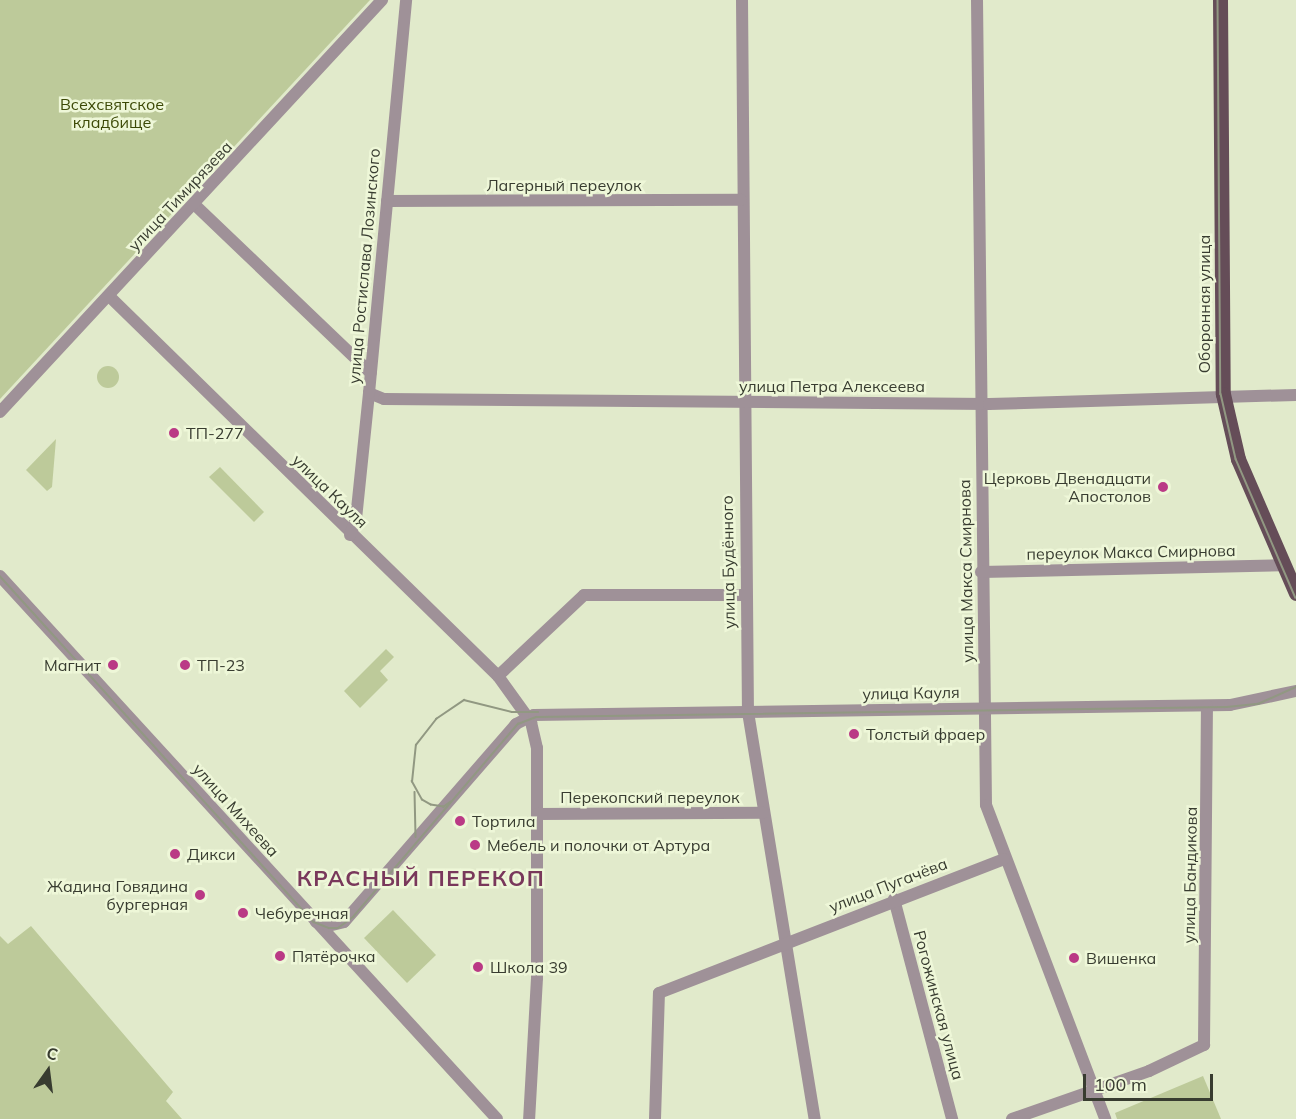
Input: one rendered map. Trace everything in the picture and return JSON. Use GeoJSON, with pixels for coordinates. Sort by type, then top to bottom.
{"type":"FeatureCollection","features":[{"type":"Feature","properties":{"kind":"main road","name":"Оборонная улица"},"geometry":{"type":"LineString","coordinates":[[1220,0],[1223,394],[1238,459],[1296,593]]}},
{"type":"Feature","properties":{"kind":"street","name":"улица Тимирязева"},"geometry":{"type":"LineString","coordinates":[[0,412],[195,205],[382,0]]}},
{"type":"Feature","properties":{"kind":"street","name":"улица Ростислава Лозинского"},"geometry":{"type":"LineString","coordinates":[[350,535],[356,519],[406,0]]}},
{"type":"Feature","properties":{"kind":"street","name":"улица Будённого"},"geometry":{"type":"LineString","coordinates":[[742,0],[741,200],[748,712],[784,942],[815,1119]]}},
{"type":"Feature","properties":{"kind":"street","name":"улица Макса Смирнова"},"geometry":{"type":"LineString","coordinates":[[977,0],[982,404],[981,572],[986,806],[1004,859],[1105,1119]]}},
{"type":"Feature","properties":{"kind":"street","name":"Лагерный переулок"},"geometry":{"type":"LineString","coordinates":[[387,201],[741,200]]}},
{"type":"Feature","properties":{"kind":"street"},"geometry":{"type":"LineString","coordinates":[[195,205],[371,373]]}},
{"type":"Feature","properties":{"kind":"street","name":"улица Кауля"},"geometry":{"type":"LineString","coordinates":[[109,296],[350,535],[498,676],[525,716],[1244,704],[1296,692]]}},
{"type":"Feature","properties":{"kind":"street","name":"улица Петра Алексеева"},"geometry":{"type":"LineString","coordinates":[[369,393],[384,399],[982,404],[1223,394],[1296,394]]}},
{"type":"Feature","properties":{"kind":"street","name":"переулок Макса Смирнова"},"geometry":{"type":"LineString","coordinates":[[981,572],[1282,565]]}},
{"type":"Feature","properties":{"kind":"street","name":"улица Михеева"},"geometry":{"type":"LineString","coordinates":[[0,576],[497,1119]]}},
{"type":"Feature","properties":{"kind":"street"},"geometry":{"type":"LineString","coordinates":[[498,676],[584,595],[745,595]]}},
{"type":"Feature","properties":{"kind":"street","name":"улица Бандикова"},"geometry":{"type":"LineString","coordinates":[[1095,1090],[1204,1045],[1207,705]]}},
{"type":"Feature","properties":{"kind":"street"},"geometry":{"type":"LineString","coordinates":[[316,921],[328,926],[344,922],[505,736],[525,716],[537,748],[537,978],[529,1119]]}},
{"type":"Feature","properties":{"kind":"street","name":"Перекопский переулок"},"geometry":{"type":"LineString","coordinates":[[537,814],[763,813]]}},
{"type":"Feature","properties":{"kind":"street","name":"улица Пугачёва"},"geometry":{"type":"LineString","coordinates":[[655,1119],[658,993],[894,899],[1004,859]]}},
{"type":"Feature","properties":{"kind":"street","name":"Рогожинская улица"},"geometry":{"type":"LineString","coordinates":[[894,899],[952,1119]]}},
{"type":"Feature","properties":{"kind":"street"},"geometry":{"type":"LineString","coordinates":[[1012,1119],[1095,1090]]}},
{"type":"Feature","properties":{"kind":"green space","name":"Всехсвятское кладбище"},"geometry":{"type":"Polygon","coordinates":[[[0,0],[370,0],[0,399],[0,0]]]}},
{"type":"Feature","properties":{"kind":"green space"},"geometry":{"type":"Polygon","coordinates":[[[108,366],[116,369],[119,377],[116,385],[108,388],[100,385],[97,377],[100,369],[108,366]]]}},
{"type":"Feature","properties":{"kind":"green space"},"geometry":{"type":"Polygon","coordinates":[[[56,439],[52,487],[47,491],[26,470],[56,439]]]}},
{"type":"Feature","properties":{"kind":"green space"},"geometry":{"type":"Polygon","coordinates":[[[220,467],[264,512],[254,522],[209,477],[220,467]]]}},
{"type":"Feature","properties":{"kind":"green space"},"geometry":{"type":"Polygon","coordinates":[[[386,649],[394,657],[380,671],[388,680],[360,708],[344,691],[386,649]]]}},
{"type":"Feature","properties":{"kind":"green space"},"geometry":{"type":"Polygon","coordinates":[[[393,910],[436,955],[407,983],[364,938],[393,910]]]}},
{"type":"Feature","properties":{"kind":"green space"},"geometry":{"type":"Polygon","coordinates":[[[31,926],[173,1092],[166,1101],[182,1119],[0,1119],[0,936],[8,944],[31,926]]]}},
{"type":"Feature","properties":{"kind":"green space"},"geometry":{"type":"Polygon","coordinates":[[[1203,1076],[1221,1119],[1117,1119],[1115,1113],[1203,1076]]]}},
{"type":"Feature","properties":{"kind":"tram line"},"geometry":{"type":"LineString","coordinates":[[1218,0],[1221,394],[1236,459],[1296,598]]}},
{"type":"Feature","properties":{"kind":"tram line"},"geometry":{"type":"LineString","coordinates":[[0,576],[314,922],[329,928],[338,928],[353,917],[518,724],[536,717],[1227,707],[1258,704],[1296,687]]}},
{"type":"Feature","properties":{"kind":"tram line"},"geometry":{"type":"LineString","coordinates":[[451,802],[444,807],[431,805],[422,800],[412,782],[416,745],[436,719],[464,700],[512,712],[538,712]]}},
{"type":"Feature","properties":{"kind":"tram line"},"geometry":{"type":"LineString","coordinates":[[415,792],[416,837]]}},
{"type":"Feature","properties":{"kind":"place","name":"ТП-277"},"geometry":{"type":"Point","coordinates":[174,433]}},
{"type":"Feature","properties":{"kind":"place","name":"Церковь Двенадцати Апостолов"},"geometry":{"type":"Point","coordinates":[1163,487]}},
{"type":"Feature","properties":{"kind":"place","name":"Магнит"},"geometry":{"type":"Point","coordinates":[113,665]}},
{"type":"Feature","properties":{"kind":"place","name":"ТП-23"},"geometry":{"type":"Point","coordinates":[185,665]}},
{"type":"Feature","properties":{"kind":"place","name":"Толстый фраер"},"geometry":{"type":"Point","coordinates":[854,734]}},
{"type":"Feature","properties":{"kind":"place","name":"Тортила"},"geometry":{"type":"Point","coordinates":[460,821]}},
{"type":"Feature","properties":{"kind":"place","name":"Мебель и полочки от Артура"},"geometry":{"type":"Point","coordinates":[475,845]}},
{"type":"Feature","properties":{"kind":"place","name":"Дикси"},"geometry":{"type":"Point","coordinates":[175,854]}},
{"type":"Feature","properties":{"kind":"place","name":"Жадина Говядина бургерная"},"geometry":{"type":"Point","coordinates":[200,895]}},
{"type":"Feature","properties":{"kind":"place","name":"Чебуречная"},"geometry":{"type":"Point","coordinates":[243,913]}},
{"type":"Feature","properties":{"kind":"place","name":"Пятёрочка"},"geometry":{"type":"Point","coordinates":[280,956]}},
{"type":"Feature","properties":{"kind":"place","name":"Вишенка"},"geometry":{"type":"Point","coordinates":[1074,958]}},
{"type":"Feature","properties":{"kind":"place","name":"Школа 39"},"geometry":{"type":"Point","coordinates":[478,967]}},
{"type":"Feature","properties":{"kind":"district","name":"КРАСНЫЙ ПЕРЕКОП"},"geometry":{"type":"Point","coordinates":[421,879]}}]}
